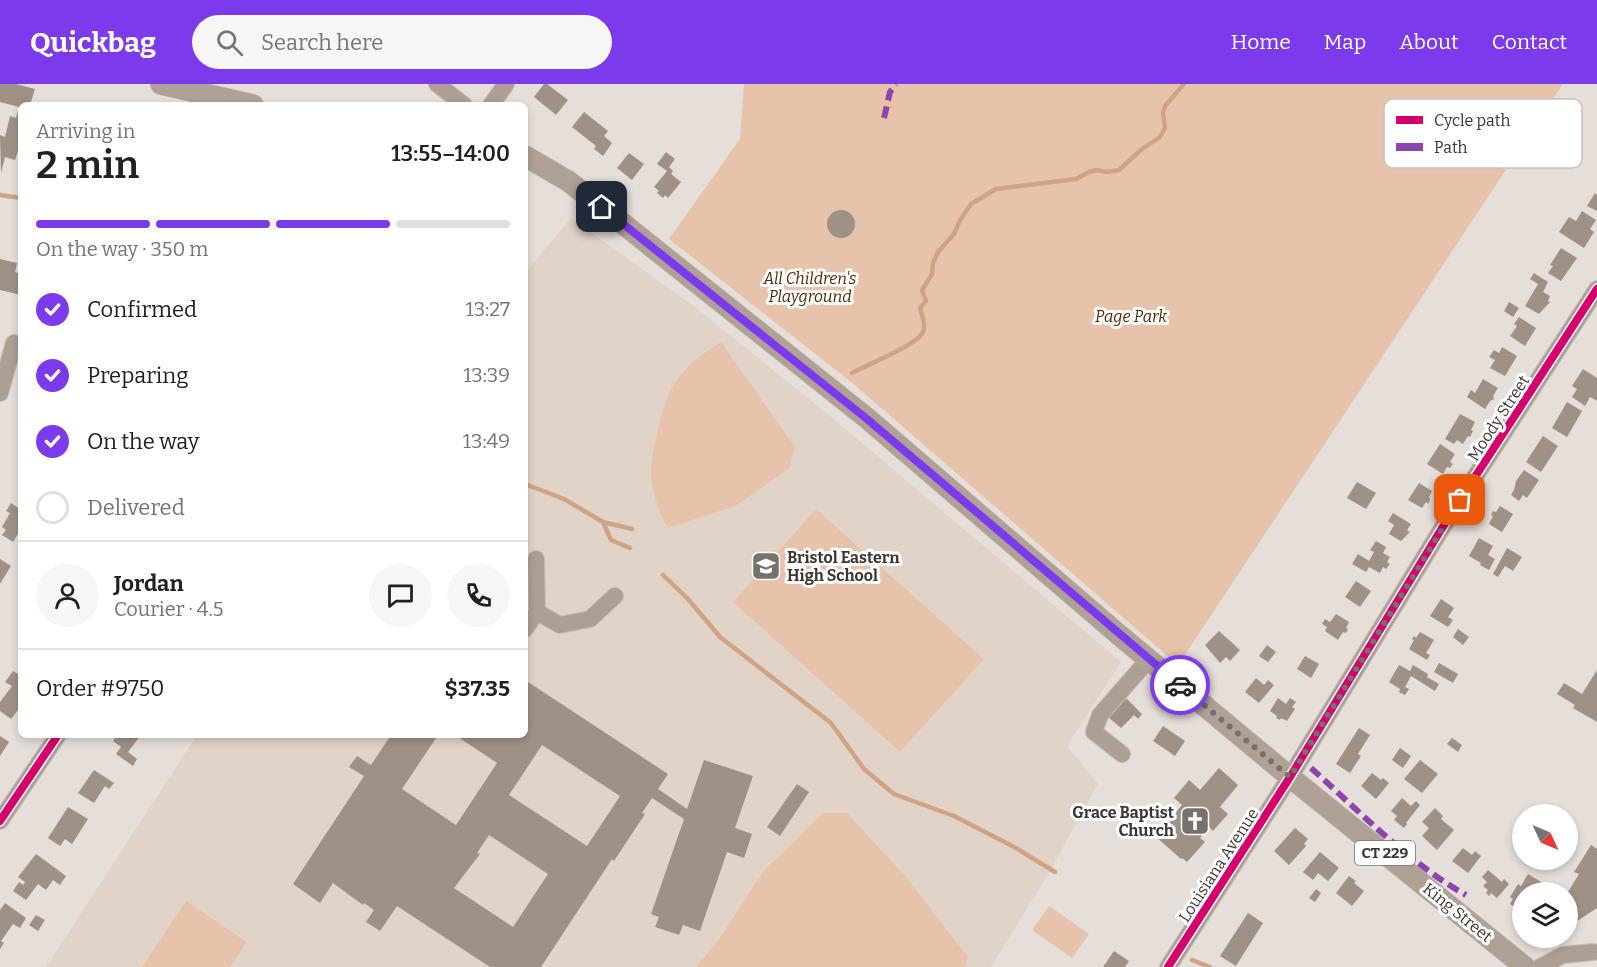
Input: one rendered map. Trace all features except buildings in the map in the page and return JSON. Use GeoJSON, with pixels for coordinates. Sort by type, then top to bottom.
{"type":"FeatureCollection","features":[{"type":"Feature","properties":{"kind":"main road"},"geometry":{"type":"LineString","coordinates":[[172,85],[241,102]]}},
{"type":"Feature","properties":{"kind":"main road","name":"King Street"},"geometry":{"type":"LineString","coordinates":[[528,158],[568,181],[771,341],[867,419],[1290,777],[1525,967]]}},
{"type":"Feature","properties":{"kind":"street"},"geometry":{"type":"LineString","coordinates":[[437,84],[460,102]]}},
{"type":"Feature","properties":{"kind":"street"},"geometry":{"type":"LineString","coordinates":[[493,102],[506,84]]}},
{"type":"Feature","properties":{"kind":"street","name":"Moody Street"},"geometry":{"type":"LineString","coordinates":[[1290,777],[1447,520],[1592,307],[1597,289]]}},
{"type":"Feature","properties":{"kind":"street"},"geometry":{"type":"LineString","coordinates":[[0,393],[12,342]]}},
{"type":"Feature","properties":{"kind":"street"},"geometry":{"type":"LineString","coordinates":[[528,625],[537,612],[536,559]]}},
{"type":"Feature","properties":{"kind":"street"},"geometry":{"type":"LineString","coordinates":[[537,612],[560,625],[590,620],[615,596]]}},
{"type":"Feature","properties":{"kind":"street"},"geometry":{"type":"LineString","coordinates":[[1122,754],[1094,732],[1100,715],[1149,659]]}},
{"type":"Feature","properties":{"kind":"street"},"geometry":{"type":"LineString","coordinates":[[0,821],[56,738]]}},
{"type":"Feature","properties":{"kind":"street","name":"Louisiana Avenue"},"geometry":{"type":"LineString","coordinates":[[1168,967],[1290,777]]}},
{"type":"Feature","properties":{"kind":"street"},"geometry":{"type":"LineString","coordinates":[[1540,967],[1563,956],[1595,950]]}},
{"type":"Feature","properties":{"kind":"street"},"geometry":{"type":"LineString","coordinates":[[1574,967],[1595,950]]}},
{"type":"Feature","properties":{"kind":"shaded area","name":"Bristol Eastern High School"},"geometry":{"type":"Polygon","coordinates":[[[571,218],[696,308],[830,416],[1121,662],[1067,746],[1098,784],[1051,869],[991,967],[46,967],[195,738],[528,738],[528,269],[571,218]]]}},
{"type":"Feature","properties":{"kind":"green space","name":"Page Park"},"geometry":{"type":"Polygon","coordinates":[[[744,84],[1563,84],[1553,99],[1384,99],[1384,168],[1507,168],[1178,665],[851,382],[669,239],[740,139],[744,84]]]}},
{"type":"Feature","properties":{"kind":"green space"},"geometry":{"type":"Polygon","coordinates":[[[721,342],[795,447],[789,469],[735,506],[668,528],[656,503],[651,475],[663,411],[669,393],[679,377],[698,358],[721,342]]]}},
{"type":"Feature","properties":{"kind":"green space"},"geometry":{"type":"Polygon","coordinates":[[[816,509],[984,659],[900,752],[733,602],[816,509]]]}},
{"type":"Feature","properties":{"kind":"green space"},"geometry":{"type":"Polygon","coordinates":[[[823,813],[847,813],[906,877],[968,957],[965,967],[696,967],[720,938],[763,872],[823,813]]]}},
{"type":"Feature","properties":{"kind":"green space"},"geometry":{"type":"Polygon","coordinates":[[[186,901],[247,942],[230,967],[142,967],[186,901]]]}},
{"type":"Feature","properties":{"kind":"green space"},"geometry":{"type":"Polygon","coordinates":[[[1049,906],[1089,934],[1072,958],[1032,930],[1049,906]]]}},
{"type":"Feature","properties":{"kind":"waterway"},"geometry":{"type":"LineString","coordinates":[[852,373],[902,349],[923,332],[924,323],[920,308],[926,301],[922,290],[932,274],[933,263],[938,252],[954,234],[971,204],[996,189],[1076,179],[1096,170],[1107,172],[1119,170],[1142,149],[1160,137],[1165,128],[1163,113],[1165,106],[1184,84]]}},
{"type":"Feature","properties":{"kind":"waterway"},"geometry":{"type":"LineString","coordinates":[[0,195],[18,198]]}},
{"type":"Feature","properties":{"kind":"waterway"},"geometry":{"type":"LineString","coordinates":[[528,485],[564,499],[603,522],[611,540],[630,548]]}},
{"type":"Feature","properties":{"kind":"waterway"},"geometry":{"type":"LineString","coordinates":[[603,522],[632,529]]}},
{"type":"Feature","properties":{"kind":"waterway"},"geometry":{"type":"LineString","coordinates":[[663,575],[688,599],[720,637],[831,723],[864,769],[894,794],[954,816],[1016,848],[1055,872]]}},
{"type":"Feature","properties":{"kind":"waterway"},"geometry":{"type":"LineString","coordinates":[[1192,960],[1210,967]]}},
{"type":"Feature","properties":{"kind":"marked path"},"geometry":{"type":"LineString","coordinates":[[884,118],[890,92],[896,84]]}},
{"type":"Feature","properties":{"kind":"marked path"},"geometry":{"type":"LineString","coordinates":[[1311,768],[1405,853],[1466,895]]}},
{"type":"Feature","properties":{"kind":"cycle path"},"geometry":{"type":"LineString","coordinates":[[1168,967],[1290,777],[1447,520],[1597,289]]}},
{"type":"Feature","properties":{"kind":"cycle path"},"geometry":{"type":"LineString","coordinates":[[0,821],[56,738]]}},
{"type":"Feature","properties":{"kind":"way so far"},"geometry":{"type":"LineString","coordinates":[[1180,685],[1290,777],[1460,500]]}},
{"type":"Feature","properties":{"kind":"place","name":"Bristol Eastern High School"},"geometry":{"type":"Point","coordinates":[766,566]}},
{"type":"Feature","properties":{"kind":"place","name":"Grace Baptist Church"},"geometry":{"type":"Point","coordinates":[1195,821]}},
{"type":"Feature","properties":{"kind":"route"},"geometry":{"type":"LineString","coordinates":[[602,207],[867,419],[1180,685]]}},
{"type":"Feature","properties":{"kind":"park label","name":"All Children's Playground"},"geometry":{"type":"Point","coordinates":[810,287]}}]}
